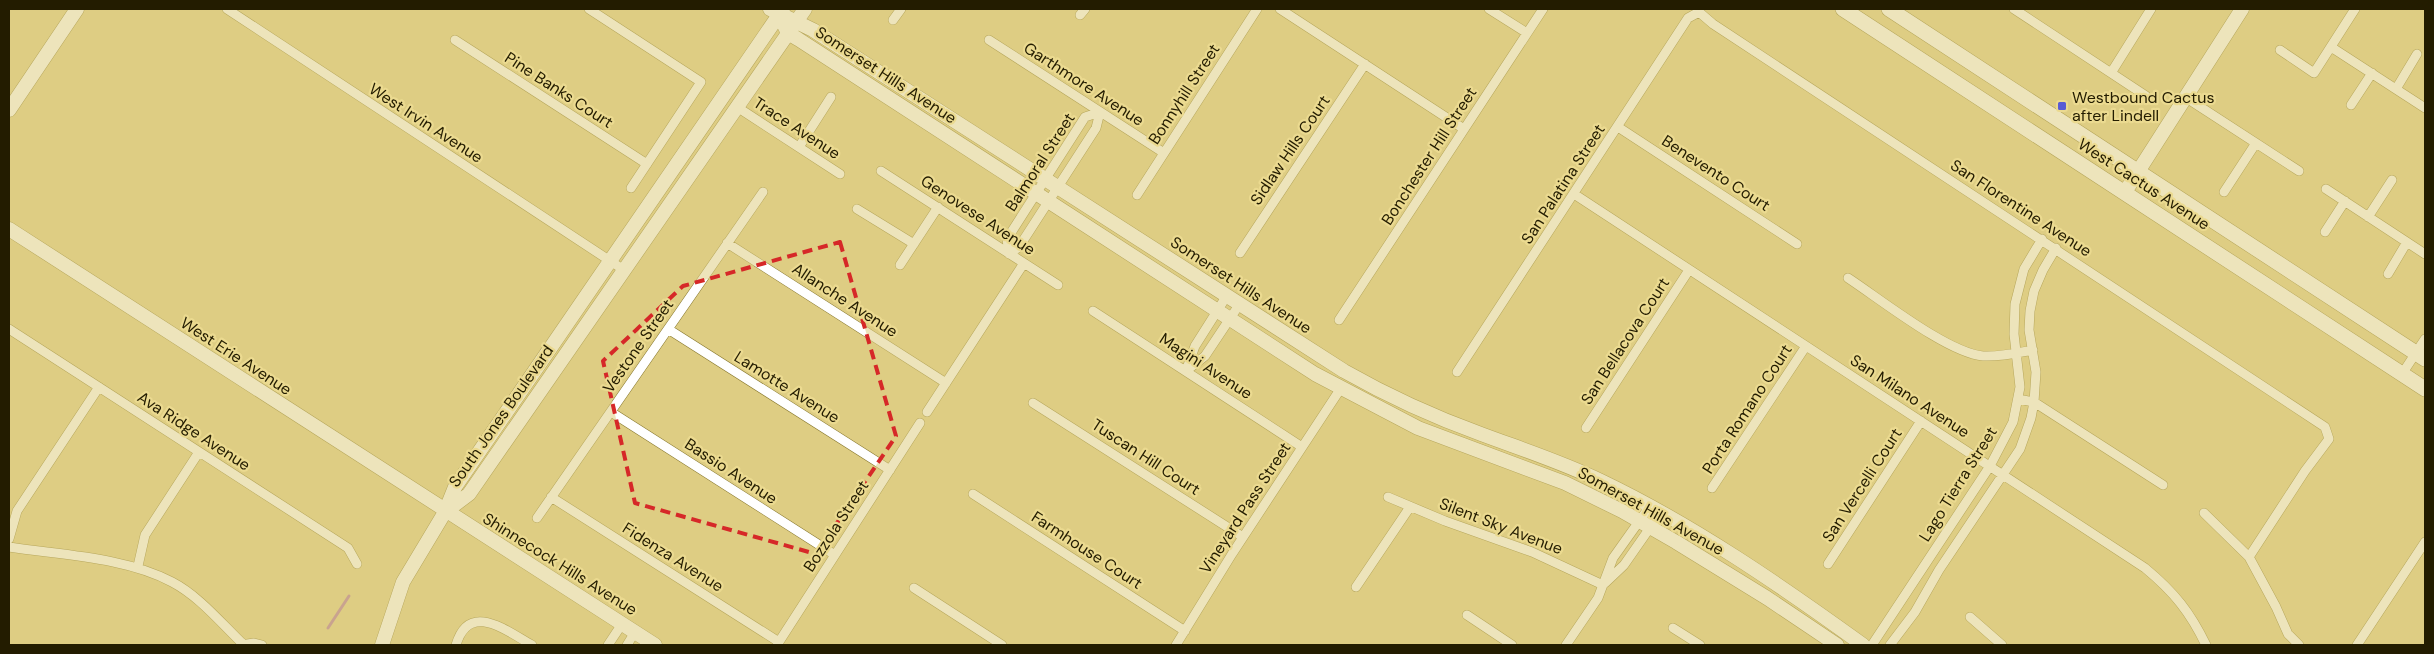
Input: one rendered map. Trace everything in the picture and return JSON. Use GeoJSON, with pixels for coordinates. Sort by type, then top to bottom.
{"type":"FeatureCollection","features":[{"type":"Feature","properties":{"kind":"main road","name":"West Cactus Avenue"},"geometry":{"type":"LineString","coordinates":[[1843,9],[2425,389]]}},
{"type":"Feature","properties":{"kind":"main road","name":"West Cactus Avenue"},"geometry":{"type":"LineString","coordinates":[[1889,9],[2421,356]]}},
{"type":"Feature","properties":{"kind":"street"},"geometry":{"type":"LineString","coordinates":[[9,110],[77,9]]}},
{"type":"Feature","properties":{"kind":"street","name":"West Irvin Avenue"},"geometry":{"type":"LineString","coordinates":[[226,9],[624,270]]}},
{"type":"Feature","properties":{"kind":"street"},"geometry":{"type":"LineString","coordinates":[[588,9],[701,82],[630,188]]}},
{"type":"Feature","properties":{"kind":"street"},"geometry":{"type":"LineString","coordinates":[[893,20],[900,9]]}},
{"type":"Feature","properties":{"kind":"street","name":"Bonnyhill Street"},"geometry":{"type":"LineString","coordinates":[[1137,195],[1257,9]]}},
{"type":"Feature","properties":{"kind":"street"},"geometry":{"type":"LineString","coordinates":[[1280,9],[1464,129]]}},
{"type":"Feature","properties":{"kind":"street"},"geometry":{"type":"LineString","coordinates":[[1489,9],[1527,33]]}},
{"type":"Feature","properties":{"kind":"street","name":"Bonchester Hill Street"},"geometry":{"type":"LineString","coordinates":[[1339,320],[1543,9]]}},
{"type":"Feature","properties":{"kind":"street"},"geometry":{"type":"LineString","coordinates":[[2014,9],[2146,96]]}},
{"type":"Feature","properties":{"kind":"street"},"geometry":{"type":"LineString","coordinates":[[2111,73],[2151,9]]}},
{"type":"Feature","properties":{"kind":"street"},"geometry":{"type":"LineString","coordinates":[[2125,192],[2242,9]]}},
{"type":"Feature","properties":{"kind":"street"},"geometry":{"type":"LineString","coordinates":[[2280,50],[2314,73],[2355,9]]}},
{"type":"Feature","properties":{"kind":"street","name":"South Jones Boulevard"},"geometry":{"type":"LineString","coordinates":[[445,512],[455,487],[778,11]]}},
{"type":"Feature","properties":{"kind":"street","name":"Somerset Hills Avenue"},"geometry":{"type":"LineString","coordinates":[[778,11],[801,15],[1057,188],[1300,345],[1377,390],[1428,414],[1559,462],[1655,509],[1759,573],[1863,645]]}},
{"type":"Feature","properties":{"kind":"street","name":"Somerset Hills Avenue"},"geometry":{"type":"LineString","coordinates":[[778,11],[788,33],[1229,319],[1341,388],[1418,428],[1565,483],[1645,524],[1767,598],[1836,645]]}},
{"type":"Feature","properties":{"kind":"street","name":"San Florentine Avenue"},"geometry":{"type":"LineString","coordinates":[[1695,13],[1699,12],[1704,15],[1714,24],[2318,421],[2329,433],[2329,439],[2305,471],[2248,557]]}},
{"type":"Feature","properties":{"kind":"street","name":"San Palatina Street"},"geometry":{"type":"LineString","coordinates":[[1457,372],[1688,18],[1695,13]]}},
{"type":"Feature","properties":{"kind":"street","name":"South Jones Boulevard"},"geometry":{"type":"LineString","coordinates":[[445,512],[469,494],[801,15]]}},
{"type":"Feature","properties":{"kind":"street","name":"Pine Banks Court"},"geometry":{"type":"LineString","coordinates":[[456,40],[647,164]]}},
{"type":"Feature","properties":{"kind":"street","name":"Garthmore Avenue"},"geometry":{"type":"LineString","coordinates":[[988,40],[1164,154]]}},
{"type":"Feature","properties":{"kind":"street"},"geometry":{"type":"LineString","coordinates":[[2331,47],[2425,108]]}},
{"type":"Feature","properties":{"kind":"street"},"geometry":{"type":"LineString","coordinates":[[2396,89],[2417,54]]}},
{"type":"Feature","properties":{"kind":"street","name":"Sidlaw Hills Court"},"geometry":{"type":"LineString","coordinates":[[1240,253],[1365,64]]}},
{"type":"Feature","properties":{"kind":"street"},"geometry":{"type":"LineString","coordinates":[[2351,105],[2372,73]]}},
{"type":"Feature","properties":{"kind":"street"},"geometry":{"type":"LineString","coordinates":[[799,147],[831,97]]}},
{"type":"Feature","properties":{"kind":"street"},"geometry":{"type":"LineString","coordinates":[[2185,97],[2299,171]]}},
{"type":"Feature","properties":{"kind":"street","name":"Trace Avenue"},"geometry":{"type":"LineString","coordinates":[[737,107],[840,174]]}},
{"type":"Feature","properties":{"kind":"street","name":"Balmoral Street"},"geometry":{"type":"LineString","coordinates":[[1100,112],[1096,128],[1019,247],[1009,254],[1007,239],[1085,117],[1100,112]]}},
{"type":"Feature","properties":{"kind":"street","name":"Benevento Court"},"geometry":{"type":"LineString","coordinates":[[1618,127],[1797,244]]}},
{"type":"Feature","properties":{"kind":"street"},"geometry":{"type":"LineString","coordinates":[[2224,192],[2256,143]]}},
{"type":"Feature","properties":{"kind":"street","name":"Genovese Avenue"},"geometry":{"type":"LineString","coordinates":[[881,171],[1058,285]]}},
{"type":"Feature","properties":{"kind":"street"},"geometry":{"type":"LineString","coordinates":[[2368,216],[2392,180]]}},
{"type":"Feature","properties":{"kind":"street"},"geometry":{"type":"LineString","coordinates":[[2326,188],[2425,254]]}},
{"type":"Feature","properties":{"kind":"street","name":"Vestone Street"},"geometry":{"type":"LineString","coordinates":[[538,518],[763,192]]}},
{"type":"Feature","properties":{"kind":"street","name":"San Milano Avenue"},"geometry":{"type":"LineString","coordinates":[[1574,194],[2003,474],[2159,579],[2181,601],[2193,618],[2206,645]]}},
{"type":"Feature","properties":{"kind":"street"},"geometry":{"type":"LineString","coordinates":[[2325,232],[2345,201]]}},
{"type":"Feature","properties":{"kind":"street"},"geometry":{"type":"LineString","coordinates":[[900,265],[938,207]]}},
{"type":"Feature","properties":{"kind":"street"},"geometry":{"type":"LineString","coordinates":[[857,209],[914,244]]}},
{"type":"Feature","properties":{"kind":"street","name":"West Erie Avenue"},"geometry":{"type":"LineString","coordinates":[[9,229],[445,512]]}},
{"type":"Feature","properties":{"kind":"street","name":"Lago Tierra Street"},"geometry":{"type":"LineString","coordinates":[[1872,645],[1990,466],[2014,422],[2020,373],[2014,320],[2018,286],[2024,268],[2042,239]]}},
{"type":"Feature","properties":{"kind":"street"},"geometry":{"type":"LineString","coordinates":[[2388,274],[2408,242]]}},
{"type":"Feature","properties":{"kind":"street","name":"Allanche Avenue"},"geometry":{"type":"LineString","coordinates":[[728,243],[946,382]]}},
{"type":"Feature","properties":{"kind":"street","name":"Lago Tierra Street"},"geometry":{"type":"LineString","coordinates":[[1890,645],[1915,612],[1939,570],[2020,449],[2031,418],[2034,402],[2036,372],[2029,330],[2034,291],[2043,270],[2056,248]]}},
{"type":"Feature","properties":{"kind":"street"},"geometry":{"type":"LineString","coordinates":[[927,412],[1024,263]]}},
{"type":"Feature","properties":{"kind":"street","name":"San Bellacova Court"},"geometry":{"type":"LineString","coordinates":[[1586,428],[1689,270]]}},
{"type":"Feature","properties":{"kind":"street"},"geometry":{"type":"LineString","coordinates":[[1848,278],[1956,348],[1982,356],[2033,350]]}},
{"type":"Feature","properties":{"kind":"street"},"geometry":{"type":"LineString","coordinates":[[1186,371],[1194,346],[1226,297]]}},
{"type":"Feature","properties":{"kind":"street"},"geometry":{"type":"LineString","coordinates":[[1186,371],[1205,356],[1239,305]]}},
{"type":"Feature","properties":{"kind":"street","name":"Magini Avenue"},"geometry":{"type":"LineString","coordinates":[[1093,311],[1302,447]]}},
{"type":"Feature","properties":{"kind":"street","name":"Ava Ridge Avenue"},"geometry":{"type":"LineString","coordinates":[[9,329],[348,548],[356,564]]}},
{"type":"Feature","properties":{"kind":"street","name":"Lamotte Avenue"},"geometry":{"type":"LineString","coordinates":[[668,330],[890,470]]}},
{"type":"Feature","properties":{"kind":"street"},"geometry":{"type":"LineString","coordinates":[[2402,374],[2421,356],[2425,339]]}},
{"type":"Feature","properties":{"kind":"street","name":"Porta Romano Court"},"geometry":{"type":"LineString","coordinates":[[1712,488],[1806,346]]}},
{"type":"Feature","properties":{"kind":"street"},"geometry":{"type":"LineString","coordinates":[[9,539],[17,511],[99,387]]}},
{"type":"Feature","properties":{"kind":"street","name":"Vineyard Pass Street"},"geometry":{"type":"LineString","coordinates":[[1176,645],[1243,537],[1341,388]]}},
{"type":"Feature","properties":{"kind":"street"},"geometry":{"type":"LineString","coordinates":[[2018,400],[2034,402],[2163,485]]}},
{"type":"Feature","properties":{"kind":"street","name":"Tuscan Hill Court"},"geometry":{"type":"LineString","coordinates":[[1033,403],[1243,537]]}},
{"type":"Feature","properties":{"kind":"street","name":"Bassio Avenue"},"geometry":{"type":"LineString","coordinates":[[611,412],[835,555]]}},
{"type":"Feature","properties":{"kind":"street","name":"San Vercelli Court"},"geometry":{"type":"LineString","coordinates":[[1828,564],[1922,421]]}},
{"type":"Feature","properties":{"kind":"street","name":"Bozzola Street"},"geometry":{"type":"LineString","coordinates":[[778,644],[920,423]]}},
{"type":"Feature","properties":{"kind":"street"},"geometry":{"type":"LineString","coordinates":[[138,566],[145,535],[199,452]]}},
{"type":"Feature","properties":{"kind":"street","name":"Farmhouse Court"},"geometry":{"type":"LineString","coordinates":[[974,494],[1185,631]]}},
{"type":"Feature","properties":{"kind":"street","name":"Silent Sky Avenue"},"geometry":{"type":"LineString","coordinates":[[1388,497],[1532,552],[1603,585]]}},
{"type":"Feature","properties":{"kind":"street","name":"Fidenza Avenue"},"geometry":{"type":"LineString","coordinates":[[552,498],[778,644]]}},
{"type":"Feature","properties":{"kind":"street"},"geometry":{"type":"LineString","coordinates":[[1356,587],[1410,507]]}},
{"type":"Feature","properties":{"kind":"street"},"geometry":{"type":"LineString","coordinates":[[1566,645],[1598,598],[1613,558],[1645,524],[1655,509]]}},
{"type":"Feature","properties":{"kind":"street"},"geometry":{"type":"LineString","coordinates":[[382,645],[403,582],[445,512]]}},
{"type":"Feature","properties":{"kind":"street","name":"Shinnecock Hills Avenue"},"geometry":{"type":"LineString","coordinates":[[445,512],[655,645]]}},
{"type":"Feature","properties":{"kind":"street"},"geometry":{"type":"LineString","coordinates":[[2204,512],[2224,530],[2248,557],[2276,607],[2288,634],[2299,645]]}},
{"type":"Feature","properties":{"kind":"street"},"geometry":{"type":"LineString","coordinates":[[2357,645],[2425,542]]}},
{"type":"Feature","properties":{"kind":"street"},"geometry":{"type":"LineString","coordinates":[[9,547],[138,566],[173,582],[208,610],[242,645],[254,643],[262,645]]}},
{"type":"Feature","properties":{"kind":"street"},"geometry":{"type":"LineString","coordinates":[[914,588],[1002,645]]}},
{"type":"Feature","properties":{"kind":"street"},"geometry":{"type":"LineString","coordinates":[[1467,615],[1512,645]]}},
{"type":"Feature","properties":{"kind":"street"},"geometry":{"type":"LineString","coordinates":[[1970,617],[2002,645]]}},
{"type":"Feature","properties":{"kind":"street"},"geometry":{"type":"LineString","coordinates":[[456,645],[464,627],[475,622],[488,623],[532,645]]}},
{"type":"Feature","properties":{"kind":"street"},"geometry":{"type":"LineString","coordinates":[[608,645],[622,624]]}},
{"type":"Feature","properties":{"kind":"street"},"geometry":{"type":"LineString","coordinates":[[1673,628],[1700,645]]}},
{"type":"Feature","properties":{"kind":"street"},"geometry":{"type":"LineString","coordinates":[[627,645],[636,632]]}},
{"type":"Feature","properties":{"kind":"highlighted area"},"geometry":{"type":"Polygon","coordinates":[[[840,242],[896,436],[816,554],[635,503],[603,361],[683,286],[840,242]]]}},
{"type":"Feature","properties":{"kind":"waterway"},"geometry":{"type":"LineString","coordinates":[[328,628],[349,596]]}},
{"type":"Feature","properties":{"kind":"place","name":"Westbound Cactus after Lindell"},"geometry":{"type":"Point","coordinates":[2062,106]}}]}
